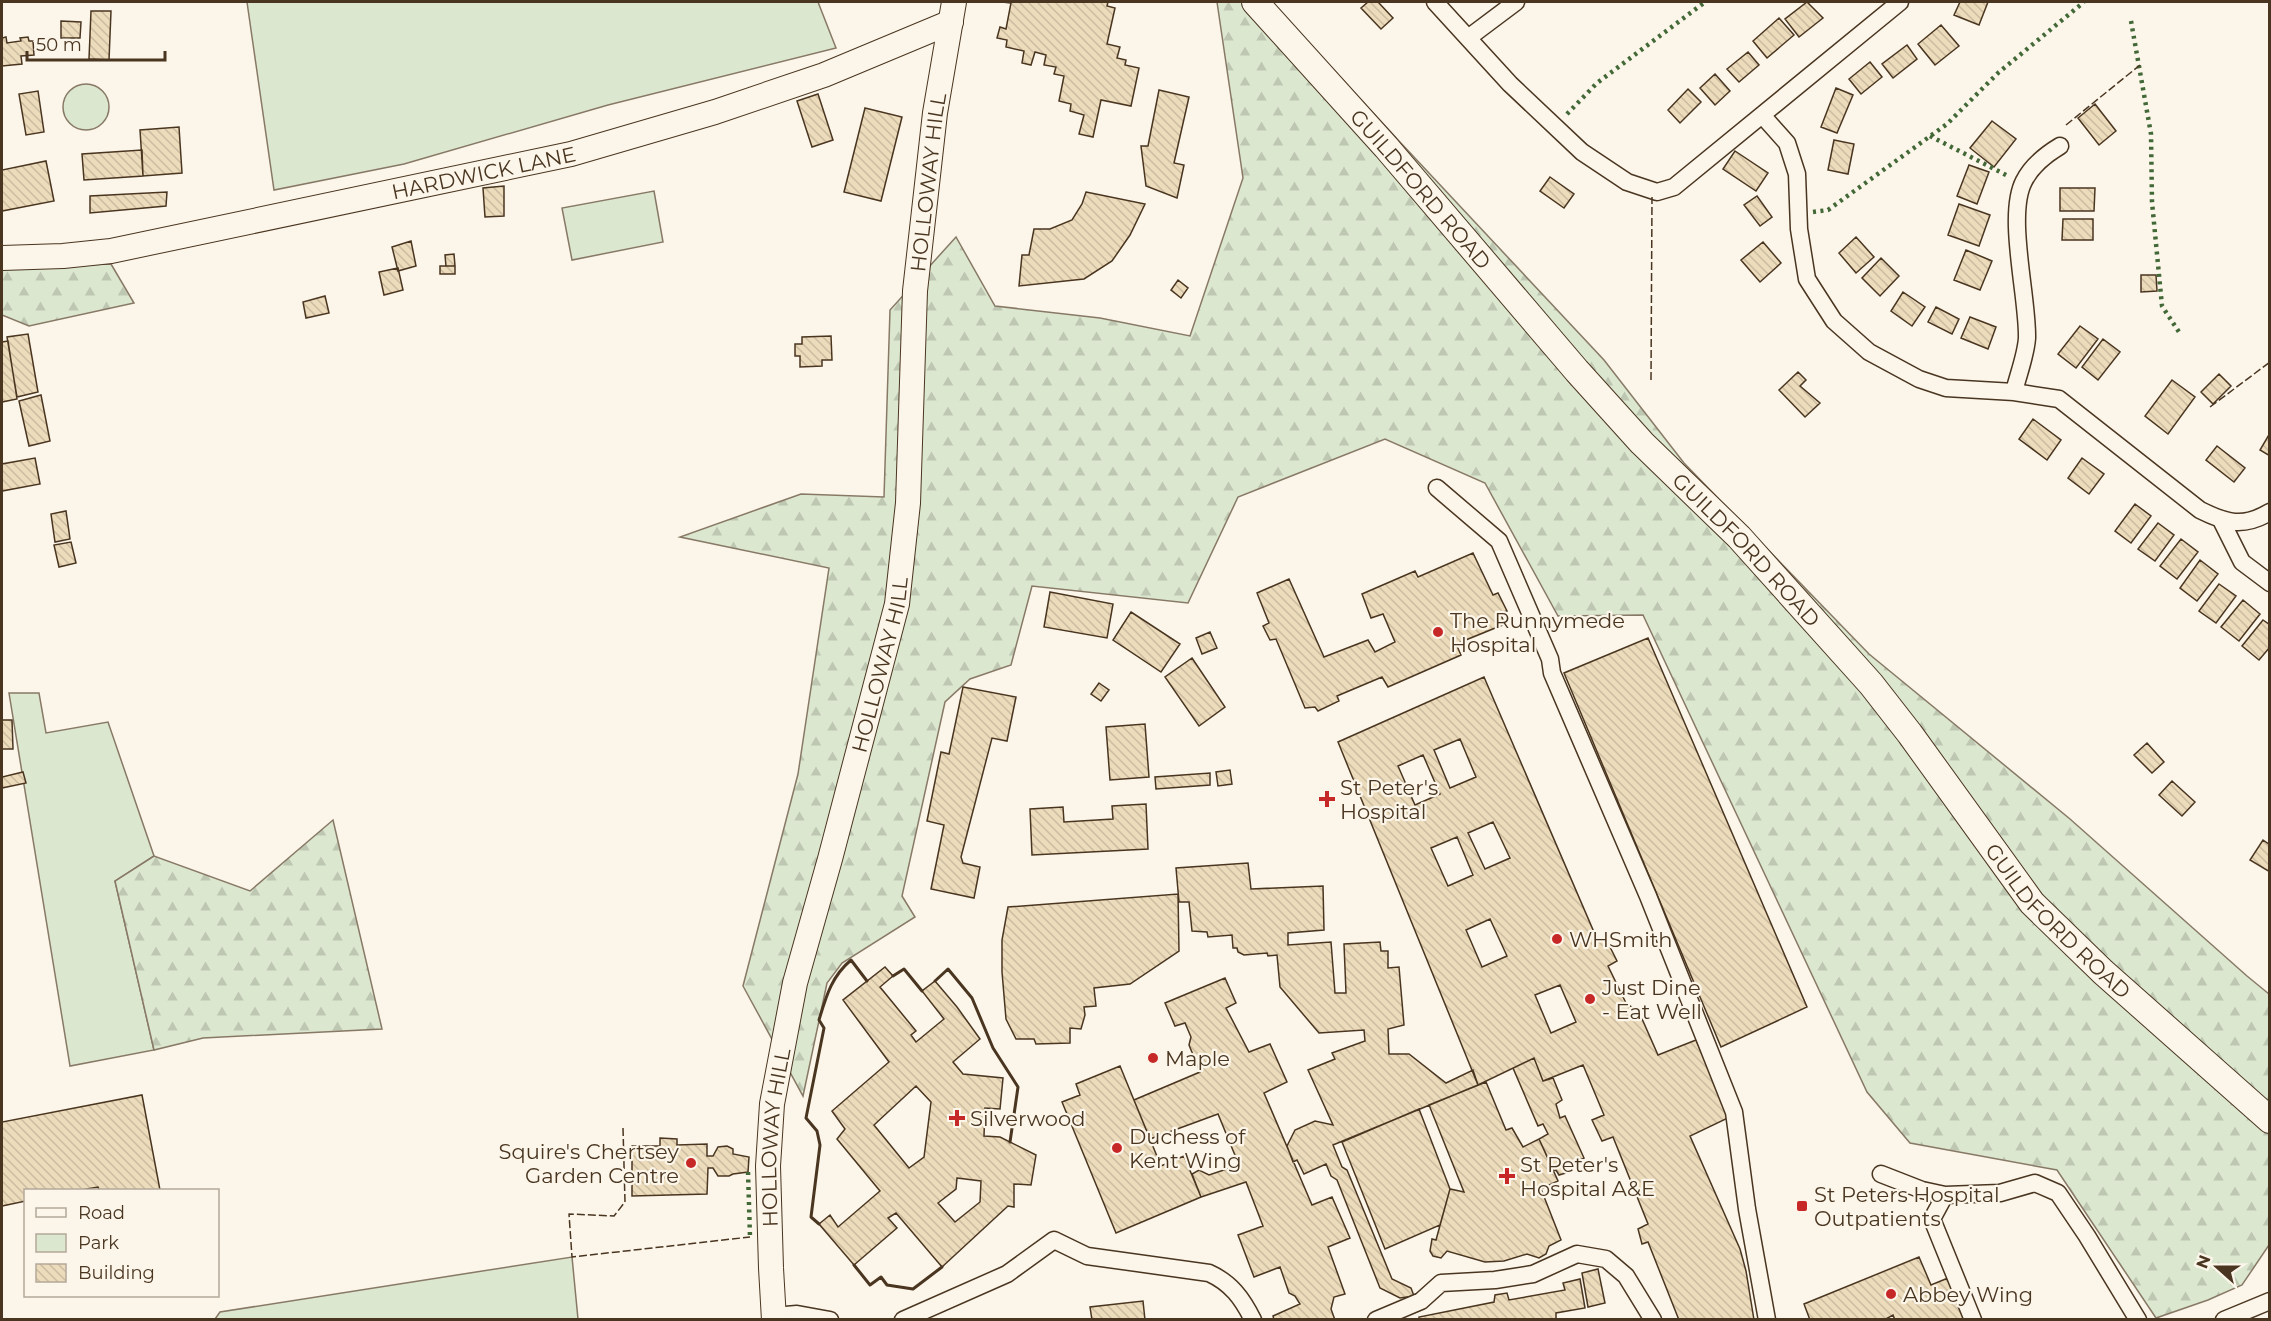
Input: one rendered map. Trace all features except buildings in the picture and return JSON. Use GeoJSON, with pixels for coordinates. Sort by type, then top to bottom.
{"type":"FeatureCollection","features":[{"type":"Feature","properties":{"kind":"main road","name":"GUILDFORD ROAD"},"geometry":{"type":"LineString","coordinates":[[1256,2],[1386,147],[1584,379],[1657,458],[1739,537],[1871,684],[1910,734],[2032,903],[2103,972],[2270,1120]]}},
{"type":"Feature","properties":{"kind":"main road","name":"HARDWICK LANE"},"geometry":{"type":"LineString","coordinates":[[2,258],[63,256],[111,251],[571,154],[715,112],[824,75],[952,12]]}},
{"type":"Feature","properties":{"kind":"main road","name":"HOLLOWAY HILL"},"geometry":{"type":"LineString","coordinates":[[774,1318],[769,1187],[772,1104],[795,983],[897,604],[908,502],[915,291],[935,113],[952,12]]}},
{"type":"Feature","properties":{"kind":"main road","name":"GUILDFORD ROAD"},"geometry":{"type":"LineString","coordinates":[[2241,1093],[2270,1110]]}},
{"type":"Feature","properties":{"kind":"street"},"geometry":{"type":"LineString","coordinates":[[1435,2],[1545,120],[1582,152],[1627,182],[1657,192],[1674,187],[1900,2]]}},
{"type":"Feature","properties":{"kind":"street"},"geometry":{"type":"LineString","coordinates":[[1468,38],[1516,2]]}},
{"type":"Feature","properties":{"kind":"street"},"geometry":{"type":"LineString","coordinates":[[1762,115],[1787,143],[1797,174],[1798,229],[1807,279],[1834,321],[1869,352],[1919,380],[1946,388],[2014,392],[2059,399],[2199,510],[2221,520],[2253,522],[2270,513]]}},
{"type":"Feature","properties":{"kind":"street"},"geometry":{"type":"LineString","coordinates":[[2014,392],[2027,339],[2017,215],[2018,198],[2030,170],[2060,146]]}},
{"type":"Feature","properties":{"kind":"street"},"geometry":{"type":"LineString","coordinates":[[1437,488],[1499,541],[1550,659],[1552,673],[1648,896],[1734,1112],[1747,1209],[1767,1320]]}},
{"type":"Feature","properties":{"kind":"street"},"geometry":{"type":"LineString","coordinates":[[2221,520],[2242,562],[2270,583]]}},
{"type":"Feature","properties":{"kind":"street"},"geometry":{"type":"LineString","coordinates":[[1881,1174],[1922,1190],[1945,1195],[2000,1192],[2034,1183],[2058,1193],[2138,1320]]}},
{"type":"Feature","properties":{"kind":"street"},"geometry":{"type":"LineString","coordinates":[[1945,1195],[1932,1219],[1973,1320]]}},
{"type":"Feature","properties":{"kind":"street"},"geometry":{"type":"LineString","coordinates":[[903,1320],[1006,1274],[1054,1240],[1087,1256],[1209,1273],[1222,1279],[1233,1288],[1246,1305],[1253,1320]]}},
{"type":"Feature","properties":{"kind":"street"},"geometry":{"type":"LineString","coordinates":[[1376,1320],[1421,1301],[1440,1284],[1495,1280],[1533,1274],[1577,1254],[1606,1259],[1626,1276],[1653,1320]]}},
{"type":"Feature","properties":{"kind":"street"},"geometry":{"type":"LineString","coordinates":[[2224,1320],[2270,1301]]}},
{"type":"Feature","properties":{"kind":"street"},"geometry":{"type":"LineString","coordinates":[[2251,1310],[2270,1312]]}},
{"type":"Feature","properties":{"kind":"street"},"geometry":{"type":"LineString","coordinates":[[774,1318],[797,1314],[830,1320]]}},
{"type":"Feature","properties":{"kind":"green space"},"geometry":{"type":"Polygon","coordinates":[[[247,2],[818,2],[836,48],[608,105],[404,164],[274,190],[247,2]]]}},
{"type":"Feature","properties":{"kind":"green space"},"geometry":{"type":"Polygon","coordinates":[[[1217,2],[1271,2],[1604,360],[1684,463],[1869,654],[2070,819],[2269,994],[2269,1245],[2242,1285],[2208,1300],[2156,1318],[2057,1170],[1910,1143],[1867,1092],[1643,615],[1558,616],[1485,483],[1385,439],[1238,497],[1188,603],[1032,586],[1011,665],[970,679],[945,702],[902,896],[915,917],[842,963],[827,983],[803,1096],[743,986],[798,774],[829,568],[680,537],[801,494],[884,497],[890,310],[956,237],[995,306],[1100,318],[1190,336],[1243,178],[1217,2]]]}},
{"type":"Feature","properties":{"kind":"green space"},"geometry":{"type":"Polygon","coordinates":[[[86,84],[102,91],[109,107],[102,123],[86,130],[70,123],[63,107],[70,91],[86,84]]]}},
{"type":"Feature","properties":{"kind":"green space"},"geometry":{"type":"Polygon","coordinates":[[[654,191],[663,242],[572,260],[562,208],[654,191]]]}},
{"type":"Feature","properties":{"kind":"green space"},"geometry":{"type":"Polygon","coordinates":[[[111,264],[134,303],[29,326],[2,315],[2,267],[111,264]]]}},
{"type":"Feature","properties":{"kind":"green space"},"geometry":{"type":"Polygon","coordinates":[[[9,693],[39,693],[46,733],[108,722],[154,856],[115,881],[154,1050],[70,1066],[9,693]]]}},
{"type":"Feature","properties":{"kind":"green space"},"geometry":{"type":"Polygon","coordinates":[[[333,820],[382,1029],[203,1038],[154,1050],[115,881],[154,856],[250,891],[333,820]]]}},
{"type":"Feature","properties":{"kind":"green space"},"geometry":{"type":"Polygon","coordinates":[[[572,1257],[578,1319],[215,1319],[220,1312],[572,1257]]]}},
{"type":"Feature","properties":{"kind":"hedge"},"geometry":{"type":"LineString","coordinates":[[1567,114],[1597,83],[1705,2]]}},
{"type":"Feature","properties":{"kind":"hedge"},"geometry":{"type":"LineString","coordinates":[[1813,212],[1828,210],[1947,124],[1998,73],[2084,2]]}},
{"type":"Feature","properties":{"kind":"hedge"},"geometry":{"type":"LineString","coordinates":[[2131,21],[2151,134],[2152,202],[2162,306],[2179,332]]}},
{"type":"Feature","properties":{"kind":"hedge"},"geometry":{"type":"LineString","coordinates":[[1930,136],[2010,177]]}},
{"type":"Feature","properties":{"kind":"hedge"},"geometry":{"type":"LineString","coordinates":[[748,1172],[750,1237]]}},
{"type":"Feature","properties":{"kind":"fence"},"geometry":{"type":"LineString","coordinates":[[2066,125],[2140,65]]}},
{"type":"Feature","properties":{"kind":"fence"},"geometry":{"type":"LineString","coordinates":[[1651,380],[1652,197]]}},
{"type":"Feature","properties":{"kind":"fence"},"geometry":{"type":"LineString","coordinates":[[2210,407],[2270,362]]}},
{"type":"Feature","properties":{"kind":"fence"},"geometry":{"type":"LineString","coordinates":[[623,1128],[625,1202],[614,1216],[569,1214],[572,1257],[750,1237]]}},
{"type":"Feature","properties":{"kind":"wall"},"geometry":{"type":"LineString","coordinates":[[819,1224],[811,1217],[820,1145],[817,1131],[806,1118],[824,1028],[819,1020],[834,980],[851,960],[867,981]]}},
{"type":"Feature","properties":{"kind":"wall"},"geometry":{"type":"LineString","coordinates":[[893,976],[904,969],[922,991]]}},
{"type":"Feature","properties":{"kind":"wall"},"geometry":{"type":"LineString","coordinates":[[935,981],[948,969],[972,998],[993,1048],[1018,1087],[1010,1142]]}},
{"type":"Feature","properties":{"kind":"wall"},"geometry":{"type":"LineString","coordinates":[[854,1265],[870,1285],[881,1277],[887,1285],[913,1289],[942,1267]]}},
{"type":"Feature","properties":{"kind":"place","name":"The Runnymede Hospital"},"geometry":{"type":"Point","coordinates":[1438,632]}},
{"type":"Feature","properties":{"kind":"place","name":"St Peter's Hospital"},"geometry":{"type":"Point","coordinates":[1327,799]}},
{"type":"Feature","properties":{"kind":"place","name":"WHSmith"},"geometry":{"type":"Point","coordinates":[1557,939]}},
{"type":"Feature","properties":{"kind":"place","name":"Just Dine - Eat Well"},"geometry":{"type":"Point","coordinates":[1590,999]}},
{"type":"Feature","properties":{"kind":"place","name":"Maple"},"geometry":{"type":"Point","coordinates":[1153,1058]}},
{"type":"Feature","properties":{"kind":"place","name":"Silverwood"},"geometry":{"type":"Point","coordinates":[957,1118]}},
{"type":"Feature","properties":{"kind":"place","name":"Duchess of Kent Wing"},"geometry":{"type":"Point","coordinates":[1117,1148]}},
{"type":"Feature","properties":{"kind":"place","name":"Squire's Chertsey Garden Centre"},"geometry":{"type":"Point","coordinates":[691,1163]}},
{"type":"Feature","properties":{"kind":"place","name":"St Peter's Hospital A&E"},"geometry":{"type":"Point","coordinates":[1507,1176]}},
{"type":"Feature","properties":{"kind":"place","name":"St Peters Hospital Outpatients"},"geometry":{"type":"Point","coordinates":[1802,1206]}},
{"type":"Feature","properties":{"kind":"place","name":"Abbey Wing"},"geometry":{"type":"Point","coordinates":[1891,1294]}}]}
